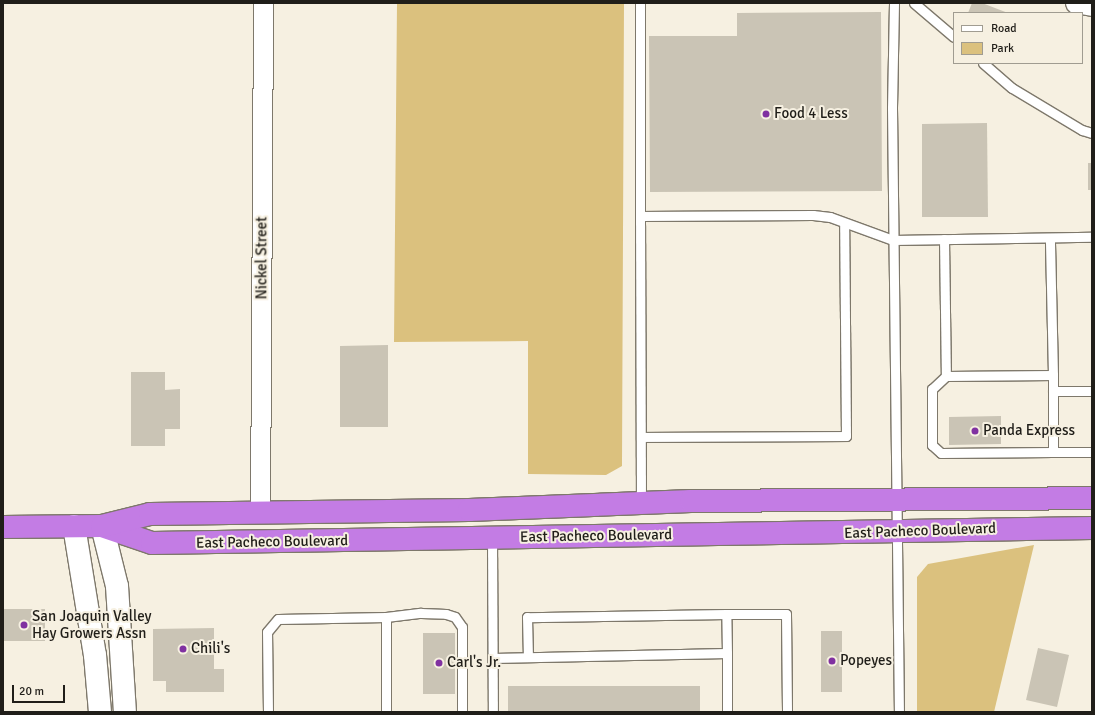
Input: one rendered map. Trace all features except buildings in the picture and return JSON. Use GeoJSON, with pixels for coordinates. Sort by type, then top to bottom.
{"type":"FeatureCollection","features":[{"type":"Feature","properties":{"kind":"highway","name":"East Pacheco Boulevard"},"geometry":{"type":"LineString","coordinates":[[3,527],[102,526],[150,514],[469,510],[641,502],[896,498],[1092,498]]}},
{"type":"Feature","properties":{"kind":"highway","name":"East Pacheco Boulevard"},"geometry":{"type":"LineString","coordinates":[[102,526],[152,543],[896,533],[1092,528]]}},
{"type":"Feature","properties":{"kind":"street","name":"Nickel Street"},"geometry":{"type":"LineString","coordinates":[[260,513],[263,3]]}},
{"type":"Feature","properties":{"kind":"street"},"geometry":{"type":"LineString","coordinates":[[1075,3],[1092,6]]}},
{"type":"Feature","properties":{"kind":"street"},"geometry":{"type":"LineString","coordinates":[[74,526],[95,655],[100,712]]}},
{"type":"Feature","properties":{"kind":"street"},"geometry":{"type":"LineString","coordinates":[[102,526],[116,586],[125,712]]}},
{"type":"Feature","properties":{"kind":"lane"},"geometry":{"type":"LineString","coordinates":[[640,3],[641,502]]}},
{"type":"Feature","properties":{"kind":"lane"},"geometry":{"type":"LineString","coordinates":[[894,3],[896,533],[899,712]]}},
{"type":"Feature","properties":{"kind":"lane"},"geometry":{"type":"LineString","coordinates":[[914,3],[953,36]]}},
{"type":"Feature","properties":{"kind":"lane"},"geometry":{"type":"LineString","coordinates":[[984,64],[1012,88],[1082,130],[1092,133]]}},
{"type":"Feature","properties":{"kind":"lane"},"geometry":{"type":"LineString","coordinates":[[640,216],[813,215],[830,217],[894,240],[1092,237]]}},
{"type":"Feature","properties":{"kind":"lane"},"geometry":{"type":"LineString","coordinates":[[641,437],[846,436],[844,223]]}},
{"type":"Feature","properties":{"kind":"lane"},"geometry":{"type":"LineString","coordinates":[[1050,238],[1053,452]]}},
{"type":"Feature","properties":{"kind":"lane"},"geometry":{"type":"LineString","coordinates":[[944,239],[946,376]]}},
{"type":"Feature","properties":{"kind":"lane"},"geometry":{"type":"LineString","coordinates":[[1052,375],[946,376],[932,389],[932,445],[941,453],[1092,452]]}},
{"type":"Feature","properties":{"kind":"lane"},"geometry":{"type":"LineString","coordinates":[[1053,391],[1092,391]]}},
{"type":"Feature","properties":{"kind":"lane"},"geometry":{"type":"LineString","coordinates":[[492,538],[494,712]]}},
{"type":"Feature","properties":{"kind":"lane"},"geometry":{"type":"LineString","coordinates":[[268,712],[267,632],[278,619],[386,618],[421,613],[446,614],[455,617],[462,627],[462,712]]}},
{"type":"Feature","properties":{"kind":"lane"},"geometry":{"type":"LineString","coordinates":[[726,614],[727,712]]}},
{"type":"Feature","properties":{"kind":"lane"},"geometry":{"type":"LineString","coordinates":[[528,658],[527,617],[786,614],[787,712]]}},
{"type":"Feature","properties":{"kind":"lane"},"geometry":{"type":"LineString","coordinates":[[386,618],[386,712]]}},
{"type":"Feature","properties":{"kind":"lane"},"geometry":{"type":"LineString","coordinates":[[493,658],[727,653]]}},
{"type":"Feature","properties":{"kind":"green space"},"geometry":{"type":"Polygon","coordinates":[[[397,3],[624,3],[622,466],[606,475],[528,474],[528,341],[394,342],[397,3]]]}},
{"type":"Feature","properties":{"kind":"green space"},"geometry":{"type":"Polygon","coordinates":[[[1034,545],[994,712],[917,712],[917,577],[928,564],[1034,545]]]}},
{"type":"Feature","properties":{"kind":"place","name":"Food 4 Less"},"geometry":{"type":"Point","coordinates":[766,114]}},
{"type":"Feature","properties":{"kind":"place","name":"Panda Express"},"geometry":{"type":"Point","coordinates":[975,431]}},
{"type":"Feature","properties":{"kind":"place","name":"San Joaquin Valley Hay Growers Assn"},"geometry":{"type":"Point","coordinates":[24,625]}},
{"type":"Feature","properties":{"kind":"place","name":"Chili's"},"geometry":{"type":"Point","coordinates":[183,649]}},
{"type":"Feature","properties":{"kind":"place","name":"Popeyes"},"geometry":{"type":"Point","coordinates":[832,661]}},
{"type":"Feature","properties":{"kind":"place","name":"Carl's Jr."},"geometry":{"type":"Point","coordinates":[439,663]}}]}
